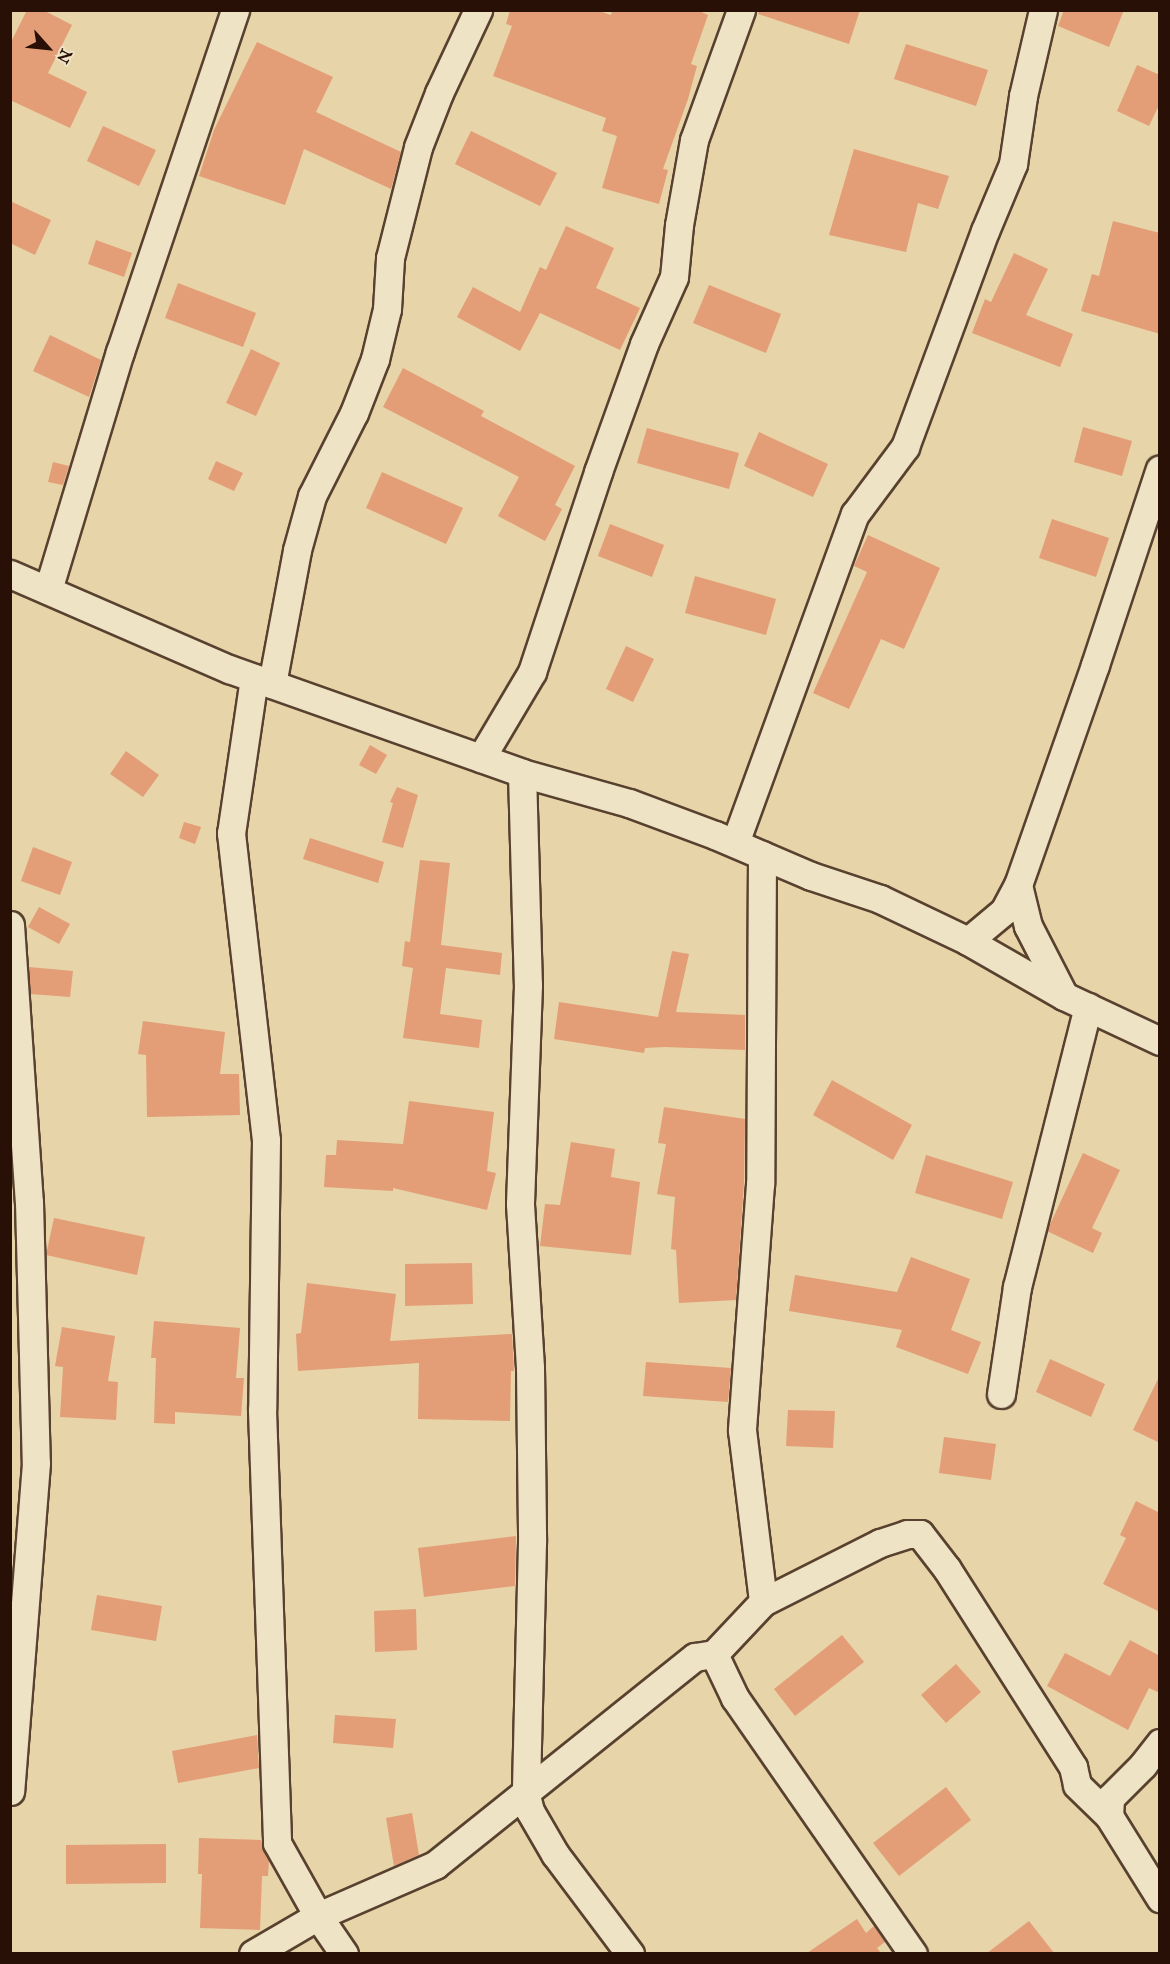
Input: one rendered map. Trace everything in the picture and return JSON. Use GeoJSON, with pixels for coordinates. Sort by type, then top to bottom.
{"type":"FeatureCollection","features":[{"type":"Feature","properties":{"kind":"street"},"geometry":{"type":"LineString","coordinates":[[48,590],[120,352],[235,10]]}},
{"type":"Feature","properties":{"kind":"street"},"geometry":{"type":"LineString","coordinates":[[344,1953],[318,1916],[277,1843],[262,1410],[266,1140],[231,834],[263,681],[312,496],[354,413],[375,359],[387,309],[390,258],[418,147],[439,93],[478,10]]}},
{"type":"Feature","properties":{"kind":"street"},"geometry":{"type":"LineString","coordinates":[[481,758],[532,672],[644,344],[674,277],[679,225],[694,140],[741,10]]}},
{"type":"Feature","properties":{"kind":"street"},"geometry":{"type":"LineString","coordinates":[[735,843],[855,514],[905,447],[985,231],[1013,164],[1023,96],[1043,10]]}},
{"type":"Feature","properties":{"kind":"street"},"geometry":{"type":"LineString","coordinates":[[968,940],[1004,910],[1018,885],[1095,665],[1160,469]]}},
{"type":"Feature","properties":{"kind":"street"},"geometry":{"type":"LineString","coordinates":[[10,574],[263,681],[522,773],[629,803],[735,843],[811,876],[880,899],[968,940],[1076,1002],[1160,1041]]}},
{"type":"Feature","properties":{"kind":"street"},"geometry":{"type":"LineString","coordinates":[[522,773],[528,985],[520,1204],[530,1368],[532,1542],[526,1795],[530,1811],[555,1854],[630,1953]]}},
{"type":"Feature","properties":{"kind":"street"},"geometry":{"type":"LineString","coordinates":[[762,855],[760,1184],[742,1430],[763,1602]]}},
{"type":"Feature","properties":{"kind":"street"},"geometry":{"type":"LineString","coordinates":[[1001,1394],[1017,1287],[1076,1002],[1028,926],[1018,885]]}},
{"type":"Feature","properties":{"kind":"street"},"geometry":{"type":"LineString","coordinates":[[10,925],[29,1202],[36,1463],[10,1791]]}},
{"type":"Feature","properties":{"kind":"street"},"geometry":{"type":"LineString","coordinates":[[253,1953],[318,1916],[435,1865],[526,1795],[695,1658],[714,1654],[763,1602],[880,1543],[907,1534],[920,1534],[947,1569],[1073,1767],[1077,1785],[1109,1816],[1160,1898]]}},
{"type":"Feature","properties":{"kind":"street"},"geometry":{"type":"LineString","coordinates":[[714,1654],[735,1698],[914,1953]]}},
{"type":"Feature","properties":{"kind":"street"},"geometry":{"type":"LineString","coordinates":[[1109,1816],[1110,1798],[1143,1765],[1160,1743]]}},
{"type":"Feature","properties":{"kind":"building"},"geometry":{"type":"Polygon","coordinates":[[[27,10],[43,10],[72,25],[48,73],[87,92],[70,128],[10,100],[10,44],[27,10]]]}},
{"type":"Feature","properties":{"kind":"building"},"geometry":{"type":"Polygon","coordinates":[[[510,10],[596,10],[611,15],[612,10],[697,10],[708,15],[691,64],[697,66],[688,99],[663,169],[668,170],[659,204],[602,188],[617,136],[602,131],[606,118],[493,76],[512,26],[506,24],[510,10]]]}},
{"type":"Feature","properties":{"kind":"building"},"geometry":{"type":"Polygon","coordinates":[[[759,10],[860,10],[849,44],[758,14],[759,10]]]}},
{"type":"Feature","properties":{"kind":"building"},"geometry":{"type":"Polygon","coordinates":[[[1064,10],[1124,10],[1109,47],[1058,26],[1064,10]]]}},
{"type":"Feature","properties":{"kind":"building"},"geometry":{"type":"Polygon","coordinates":[[[257,42],[333,77],[316,112],[401,152],[391,189],[304,149],[285,205],[199,176],[214,130],[257,42]]]}},
{"type":"Feature","properties":{"kind":"building"},"geometry":{"type":"Polygon","coordinates":[[[906,44],[988,70],[976,106],[894,79],[906,44]]]}},
{"type":"Feature","properties":{"kind":"building"},"geometry":{"type":"Polygon","coordinates":[[[1137,65],[1160,75],[1160,103],[1149,126],[1117,111],[1137,65]]]}},
{"type":"Feature","properties":{"kind":"building"},"geometry":{"type":"Polygon","coordinates":[[[103,126],[156,150],[139,186],[87,161],[103,126]]]}},
{"type":"Feature","properties":{"kind":"building"},"geometry":{"type":"Polygon","coordinates":[[[471,131],[557,173],[540,206],[455,164],[471,131]]]}},
{"type":"Feature","properties":{"kind":"building"},"geometry":{"type":"Polygon","coordinates":[[[854,149],[949,176],[938,209],[918,203],[906,252],[829,235],[854,149]]]}},
{"type":"Feature","properties":{"kind":"building"},"geometry":{"type":"Polygon","coordinates":[[[10,201],[51,220],[35,255],[10,243],[10,201]]]}},
{"type":"Feature","properties":{"kind":"building"},"geometry":{"type":"Polygon","coordinates":[[[1113,221],[1160,233],[1160,334],[1081,311],[1092,274],[1099,276],[1113,221]]]}},
{"type":"Feature","properties":{"kind":"building"},"geometry":{"type":"Polygon","coordinates":[[[566,226],[614,248],[596,288],[640,308],[620,350],[540,313],[520,351],[457,317],[473,287],[520,312],[540,267],[546,270],[566,226]]]}},
{"type":"Feature","properties":{"kind":"building"},"geometry":{"type":"Polygon","coordinates":[[[96,240],[132,253],[124,277],[88,264],[96,240]]]}},
{"type":"Feature","properties":{"kind":"building"},"geometry":{"type":"Polygon","coordinates":[[[1014,253],[1048,269],[1026,315],[1073,334],[1060,367],[972,333],[985,299],[991,302],[1014,253]]]}},
{"type":"Feature","properties":{"kind":"building"},"geometry":{"type":"Polygon","coordinates":[[[178,283],[256,313],[243,347],[165,318],[178,283]]]}},
{"type":"Feature","properties":{"kind":"building"},"geometry":{"type":"Polygon","coordinates":[[[709,285],[781,314],[766,353],[693,323],[709,285]]]}},
{"type":"Feature","properties":{"kind":"building"},"geometry":{"type":"Polygon","coordinates":[[[50,335],[101,360],[89,397],[33,371],[50,335]]]}},
{"type":"Feature","properties":{"kind":"building"},"geometry":{"type":"Polygon","coordinates":[[[251,349],[280,363],[256,416],[226,403],[251,349]]]}},
{"type":"Feature","properties":{"kind":"building"},"geometry":{"type":"Polygon","coordinates":[[[403,368],[484,411],[481,416],[575,466],[555,505],[562,509],[545,541],[498,516],[519,477],[383,407],[403,368]]]}},
{"type":"Feature","properties":{"kind":"building"},"geometry":{"type":"Polygon","coordinates":[[[1083,427],[1132,441],[1122,476],[1074,462],[1083,427]]]}},
{"type":"Feature","properties":{"kind":"building"},"geometry":{"type":"Polygon","coordinates":[[[647,428],[739,453],[729,489],[637,463],[647,428]]]}},
{"type":"Feature","properties":{"kind":"building"},"geometry":{"type":"Polygon","coordinates":[[[759,432],[828,464],[813,497],[744,466],[759,432]]]}},
{"type":"Feature","properties":{"kind":"building"},"geometry":{"type":"Polygon","coordinates":[[[216,461],[243,473],[234,491],[208,479],[216,461]]]}},
{"type":"Feature","properties":{"kind":"building"},"geometry":{"type":"Polygon","coordinates":[[[53,462],[69,466],[63,485],[48,482],[53,462]]]}},
{"type":"Feature","properties":{"kind":"building"},"geometry":{"type":"Polygon","coordinates":[[[382,472],[463,508],[446,544],[366,508],[382,472]]]}},
{"type":"Feature","properties":{"kind":"building"},"geometry":{"type":"Polygon","coordinates":[[[1052,519],[1109,538],[1096,577],[1039,558],[1052,519]]]}},
{"type":"Feature","properties":{"kind":"building"},"geometry":{"type":"Polygon","coordinates":[[[610,524],[664,545],[652,577],[598,556],[610,524]]]}},
{"type":"Feature","properties":{"kind":"building"},"geometry":{"type":"Polygon","coordinates":[[[868,535],[940,568],[904,649],[881,639],[849,709],[813,693],[867,572],[854,566],[868,535]]]}},
{"type":"Feature","properties":{"kind":"building"},"geometry":{"type":"Polygon","coordinates":[[[695,576],[776,599],[766,635],[685,613],[695,576]]]}},
{"type":"Feature","properties":{"kind":"building"},"geometry":{"type":"Polygon","coordinates":[[[626,646],[654,659],[633,702],[606,689],[626,646]]]}},
{"type":"Feature","properties":{"kind":"building"},"geometry":{"type":"Polygon","coordinates":[[[370,745],[387,755],[376,774],[359,765],[370,745]]]}},
{"type":"Feature","properties":{"kind":"building"},"geometry":{"type":"Polygon","coordinates":[[[126,751],[159,775],[143,797],[110,774],[126,751]]]}},
{"type":"Feature","properties":{"kind":"building"},"geometry":{"type":"Polygon","coordinates":[[[397,787],[418,795],[403,848],[382,842],[393,803],[390,802],[397,787]]]}},
{"type":"Feature","properties":{"kind":"building"},"geometry":{"type":"Polygon","coordinates":[[[184,822],[201,827],[195,844],[179,838],[184,822]]]}},
{"type":"Feature","properties":{"kind":"building"},"geometry":{"type":"Polygon","coordinates":[[[310,838],[384,862],[378,883],[303,859],[310,838]]]}},
{"type":"Feature","properties":{"kind":"building"},"geometry":{"type":"Polygon","coordinates":[[[33,847],[72,862],[60,895],[21,881],[33,847]]]}},
{"type":"Feature","properties":{"kind":"building"},"geometry":{"type":"Polygon","coordinates":[[[420,860],[450,863],[441,945],[502,953],[500,975],[446,968],[440,1014],[482,1020],[479,1048],[403,1038],[413,968],[402,966],[405,941],[410,942],[420,860]]]}},
{"type":"Feature","properties":{"kind":"building"},"geometry":{"type":"Polygon","coordinates":[[[39,907],[70,924],[59,944],[28,927],[39,907]]]}},
{"type":"Feature","properties":{"kind":"building"},"geometry":{"type":"Polygon","coordinates":[[[672,951],[689,954],[676,1012],[745,1015],[745,1050],[665,1047],[645,1048],[644,1053],[554,1039],[559,1002],[658,1017],[672,951]]]}},
{"type":"Feature","properties":{"kind":"building"},"geometry":{"type":"Polygon","coordinates":[[[29,967],[73,971],[70,997],[30,994],[29,967]]]}},
{"type":"Feature","properties":{"kind":"building"},"geometry":{"type":"Polygon","coordinates":[[[143,1021],[225,1032],[220,1074],[239,1074],[240,1115],[147,1117],[146,1055],[138,1054],[143,1021]]]}},
{"type":"Feature","properties":{"kind":"building"},"geometry":{"type":"Polygon","coordinates":[[[832,1080],[912,1125],[893,1160],[813,1115],[832,1080]]]}},
{"type":"Feature","properties":{"kind":"building"},"geometry":{"type":"Polygon","coordinates":[[[409,1101],[494,1112],[487,1171],[496,1173],[487,1210],[393,1188],[393,1191],[324,1187],[326,1155],[336,1155],[337,1140],[403,1144],[409,1101]]]}},
{"type":"Feature","properties":{"kind":"building"},"geometry":{"type":"Polygon","coordinates":[[[664,1107],[745,1119],[744,1183],[736,1300],[679,1303],[676,1250],[671,1249],[675,1197],[657,1194],[666,1144],[658,1143],[664,1107]]]}},
{"type":"Feature","properties":{"kind":"building"},"geometry":{"type":"Polygon","coordinates":[[[571,1142],[615,1149],[611,1177],[640,1182],[631,1255],[540,1246],[545,1204],[560,1205],[571,1142]]]}},
{"type":"Feature","properties":{"kind":"building"},"geometry":{"type":"Polygon","coordinates":[[[1083,1153],[1120,1170],[1092,1228],[1102,1233],[1093,1253],[1047,1231],[1083,1153]]]}},
{"type":"Feature","properties":{"kind":"building"},"geometry":{"type":"Polygon","coordinates":[[[926,1155],[1013,1182],[1002,1219],[915,1193],[926,1155]]]}},
{"type":"Feature","properties":{"kind":"building"},"geometry":{"type":"Polygon","coordinates":[[[54,1218],[145,1237],[137,1275],[46,1255],[54,1218]]]}},
{"type":"Feature","properties":{"kind":"building"},"geometry":{"type":"Polygon","coordinates":[[[911,1257],[970,1279],[951,1330],[981,1342],[968,1374],[896,1347],[902,1330],[789,1311],[795,1275],[897,1292],[911,1257]]]}},
{"type":"Feature","properties":{"kind":"building"},"geometry":{"type":"Polygon","coordinates":[[[472,1263],[473,1304],[405,1306],[405,1264],[472,1263]]]}},
{"type":"Feature","properties":{"kind":"building"},"geometry":{"type":"Polygon","coordinates":[[[307,1283],[396,1294],[390,1341],[512,1334],[514,1371],[511,1371],[510,1421],[418,1419],[419,1363],[298,1371],[296,1334],[301,1333],[307,1283]]]}},
{"type":"Feature","properties":{"kind":"building"},"geometry":{"type":"Polygon","coordinates":[[[154,1321],[240,1328],[236,1378],[244,1378],[241,1416],[175,1412],[175,1424],[154,1423],[156,1358],[151,1358],[154,1321]]]}},
{"type":"Feature","properties":{"kind":"building"},"geometry":{"type":"Polygon","coordinates":[[[62,1327],[115,1336],[108,1381],[118,1382],[116,1420],[60,1417],[63,1367],[55,1366],[62,1327]]]}},
{"type":"Feature","properties":{"kind":"building"},"geometry":{"type":"Polygon","coordinates":[[[1050,1359],[1105,1384],[1091,1417],[1036,1392],[1050,1359]]]}},
{"type":"Feature","properties":{"kind":"building"},"geometry":{"type":"Polygon","coordinates":[[[646,1362],[731,1368],[728,1402],[643,1396],[646,1362]]]}},
{"type":"Feature","properties":{"kind":"building"},"geometry":{"type":"Polygon","coordinates":[[[1160,1375],[1160,1443],[1133,1430],[1160,1375]]]}},
{"type":"Feature","properties":{"kind":"building"},"geometry":{"type":"Polygon","coordinates":[[[788,1410],[835,1411],[833,1448],[786,1446],[788,1410]]]}},
{"type":"Feature","properties":{"kind":"building"},"geometry":{"type":"Polygon","coordinates":[[[944,1437],[996,1444],[991,1480],[939,1473],[944,1437]]]}},
{"type":"Feature","properties":{"kind":"building"},"geometry":{"type":"Polygon","coordinates":[[[1136,1501],[1160,1513],[1160,1612],[1103,1584],[1126,1538],[1120,1535],[1136,1501]]]}},
{"type":"Feature","properties":{"kind":"building"},"geometry":{"type":"Polygon","coordinates":[[[516,1536],[515,1586],[424,1597],[418,1548],[516,1536]]]}},
{"type":"Feature","properties":{"kind":"building"},"geometry":{"type":"Polygon","coordinates":[[[97,1595],[162,1606],[156,1641],[91,1630],[97,1595]]]}},
{"type":"Feature","properties":{"kind":"building"},"geometry":{"type":"Polygon","coordinates":[[[416,1609],[417,1650],[375,1652],[374,1611],[416,1609]]]}},
{"type":"Feature","properties":{"kind":"building"},"geometry":{"type":"Polygon","coordinates":[[[842,1635],[864,1662],[795,1716],[774,1689],[842,1635]]]}},
{"type":"Feature","properties":{"kind":"building"},"geometry":{"type":"Polygon","coordinates":[[[1130,1640],[1160,1656],[1160,1693],[1149,1688],[1128,1730],[1047,1686],[1065,1653],[1110,1676],[1130,1640]]]}},
{"type":"Feature","properties":{"kind":"building"},"geometry":{"type":"Polygon","coordinates":[[[956,1664],[981,1692],[946,1723],[921,1695],[956,1664]]]}},
{"type":"Feature","properties":{"kind":"building"},"geometry":{"type":"Polygon","coordinates":[[[335,1715],[396,1719],[393,1748],[333,1743],[335,1715]]]}},
{"type":"Feature","properties":{"kind":"building"},"geometry":{"type":"Polygon","coordinates":[[[257,1735],[259,1768],[178,1783],[172,1751],[257,1735]]]}},
{"type":"Feature","properties":{"kind":"building"},"geometry":{"type":"Polygon","coordinates":[[[946,1787],[971,1820],[899,1876],[873,1843],[946,1787]]]}},
{"type":"Feature","properties":{"kind":"building"},"geometry":{"type":"Polygon","coordinates":[[[412,1813],[419,1855],[394,1866],[386,1818],[412,1813]]]}},
{"type":"Feature","properties":{"kind":"building"},"geometry":{"type":"Polygon","coordinates":[[[199,1838],[261,1840],[269,1860],[268,1876],[262,1876],[260,1930],[200,1928],[202,1874],[198,1874],[199,1838]]]}},
{"type":"Feature","properties":{"kind":"building"},"geometry":{"type":"Polygon","coordinates":[[[166,1844],[166,1883],[66,1884],[66,1845],[166,1844]]]}},
{"type":"Feature","properties":{"kind":"building"},"geometry":{"type":"Polygon","coordinates":[[[857,1919],[866,1933],[874,1926],[885,1942],[877,1948],[881,1953],[807,1953],[857,1919]]]}},
{"type":"Feature","properties":{"kind":"building"},"geometry":{"type":"Polygon","coordinates":[[[1029,1921],[1054,1953],[987,1953],[1029,1921]]]}}]}
